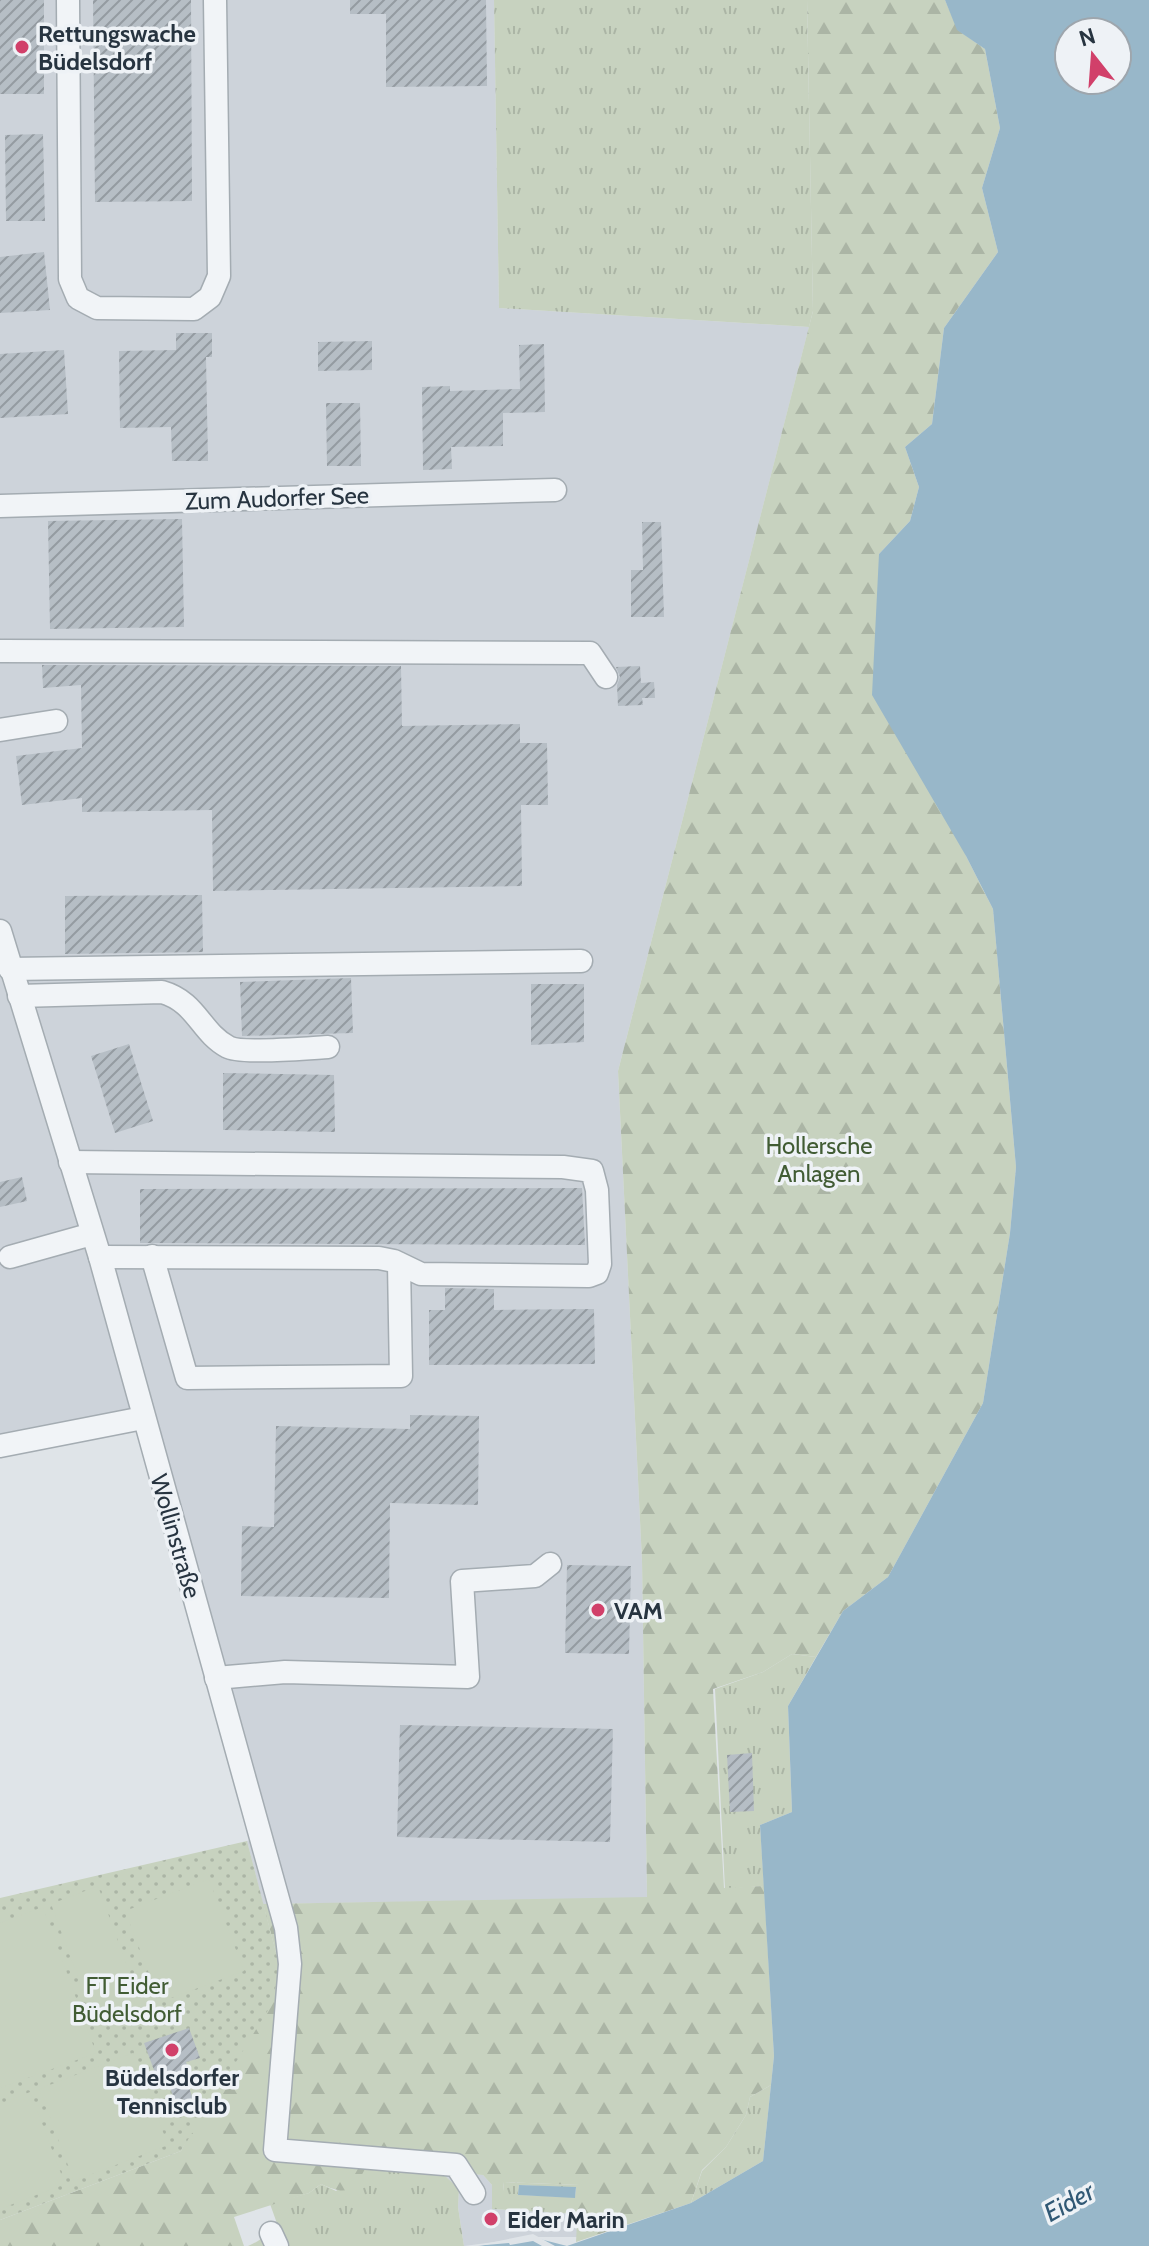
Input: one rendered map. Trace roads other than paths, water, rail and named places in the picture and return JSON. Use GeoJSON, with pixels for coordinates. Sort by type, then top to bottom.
{"type":"FeatureCollection","features":[{"type":"Feature","properties":{"kind":"street"},"geometry":{"type":"LineString","coordinates":[[68,0],[70,279],[78,298],[97,308],[194,309],[210,297],[219,276],[215,0]]}},
{"type":"Feature","properties":{"kind":"street","name":"Zum Audorfer See"},"geometry":{"type":"LineString","coordinates":[[0,506],[555,490]]}},
{"type":"Feature","properties":{"kind":"street"},"geometry":{"type":"LineString","coordinates":[[0,651],[590,653],[606,677]]}},
{"type":"Feature","properties":{"kind":"street"},"geometry":{"type":"LineString","coordinates":[[0,730],[56,721]]}},
{"type":"Feature","properties":{"kind":"street","name":"Wollinstraße"},"geometry":{"type":"LineString","coordinates":[[0,931],[100,1257],[286,1928],[290,1964],[275,2150],[456,2165],[474,2193]]}},
{"type":"Feature","properties":{"kind":"street"},"geometry":{"type":"LineString","coordinates":[[10,969],[581,961]]}},
{"type":"Feature","properties":{"kind":"street"},"geometry":{"type":"LineString","coordinates":[[19,996],[162,992],[189,1005],[217,1039],[231,1050],[328,1047]]}},
{"type":"Feature","properties":{"kind":"street"},"geometry":{"type":"LineString","coordinates":[[70,1162],[563,1167],[592,1171],[596,1180],[600,1264],[597,1273],[589,1276],[421,1274],[379,1258],[100,1257]]}},
{"type":"Feature","properties":{"kind":"street"},"geometry":{"type":"LineString","coordinates":[[10,1257],[92,1234]]}},
{"type":"Feature","properties":{"kind":"street"},"geometry":{"type":"LineString","coordinates":[[152,1256],[187,1378],[401,1376],[399,1264]]}},
{"type":"Feature","properties":{"kind":"street"},"geometry":{"type":"LineString","coordinates":[[0,1446],[143,1418]]}},
{"type":"Feature","properties":{"kind":"street"},"geometry":{"type":"LineString","coordinates":[[216,1678],[285,1672],[468,1677],[462,1581],[535,1576],[550,1564]]}},
{"type":"Feature","properties":{"kind":"water","name":"Eider"},"geometry":{"type":"Polygon","coordinates":[[[945,0],[1149,0],[1149,2246],[567,2246],[691,2203],[763,2161],[774,2056],[760,1825],[792,1812],[788,1706],[843,1611],[888,1577],[983,1403],[1010,1233],[1016,1167],[993,909],[966,856],[872,695],[879,554],[910,521],[919,487],[905,447],[932,424],[944,328],[998,252],[982,188],[1000,128],[985,49],[957,30],[945,0]]]}},
{"type":"Feature","properties":{"kind":"water"},"geometry":{"type":"Polygon","coordinates":[[[519,2185],[576,2187],[575,2198],[518,2195],[519,2185]]]}},
{"type":"Feature","properties":{"kind":"water"},"geometry":{"type":"Polygon","coordinates":[[[532,2237],[567,2246],[478,2246],[532,2237]]]}},
{"type":"Feature","properties":{"kind":"place","name":"Rettungswache Büdelsdorf"},"geometry":{"type":"Point","coordinates":[22,47]}},
{"type":"Feature","properties":{"kind":"place","name":"VAM"},"geometry":{"type":"Point","coordinates":[598,1610]}},
{"type":"Feature","properties":{"kind":"place","name":"Büdelsdorfer Tennisclub"},"geometry":{"type":"Point","coordinates":[172,2050]}},
{"type":"Feature","properties":{"kind":"place","name":"Eider Marin"},"geometry":{"type":"Point","coordinates":[491,2219]}},
{"type":"Feature","properties":{"kind":"park label","name":"Hollersche Anlagen"},"geometry":{"type":"Point","coordinates":[819,1159]}},
{"type":"Feature","properties":{"kind":"park label","name":"FT Eider Büdelsdorf"},"geometry":{"type":"Point","coordinates":[127,1999]}}]}
